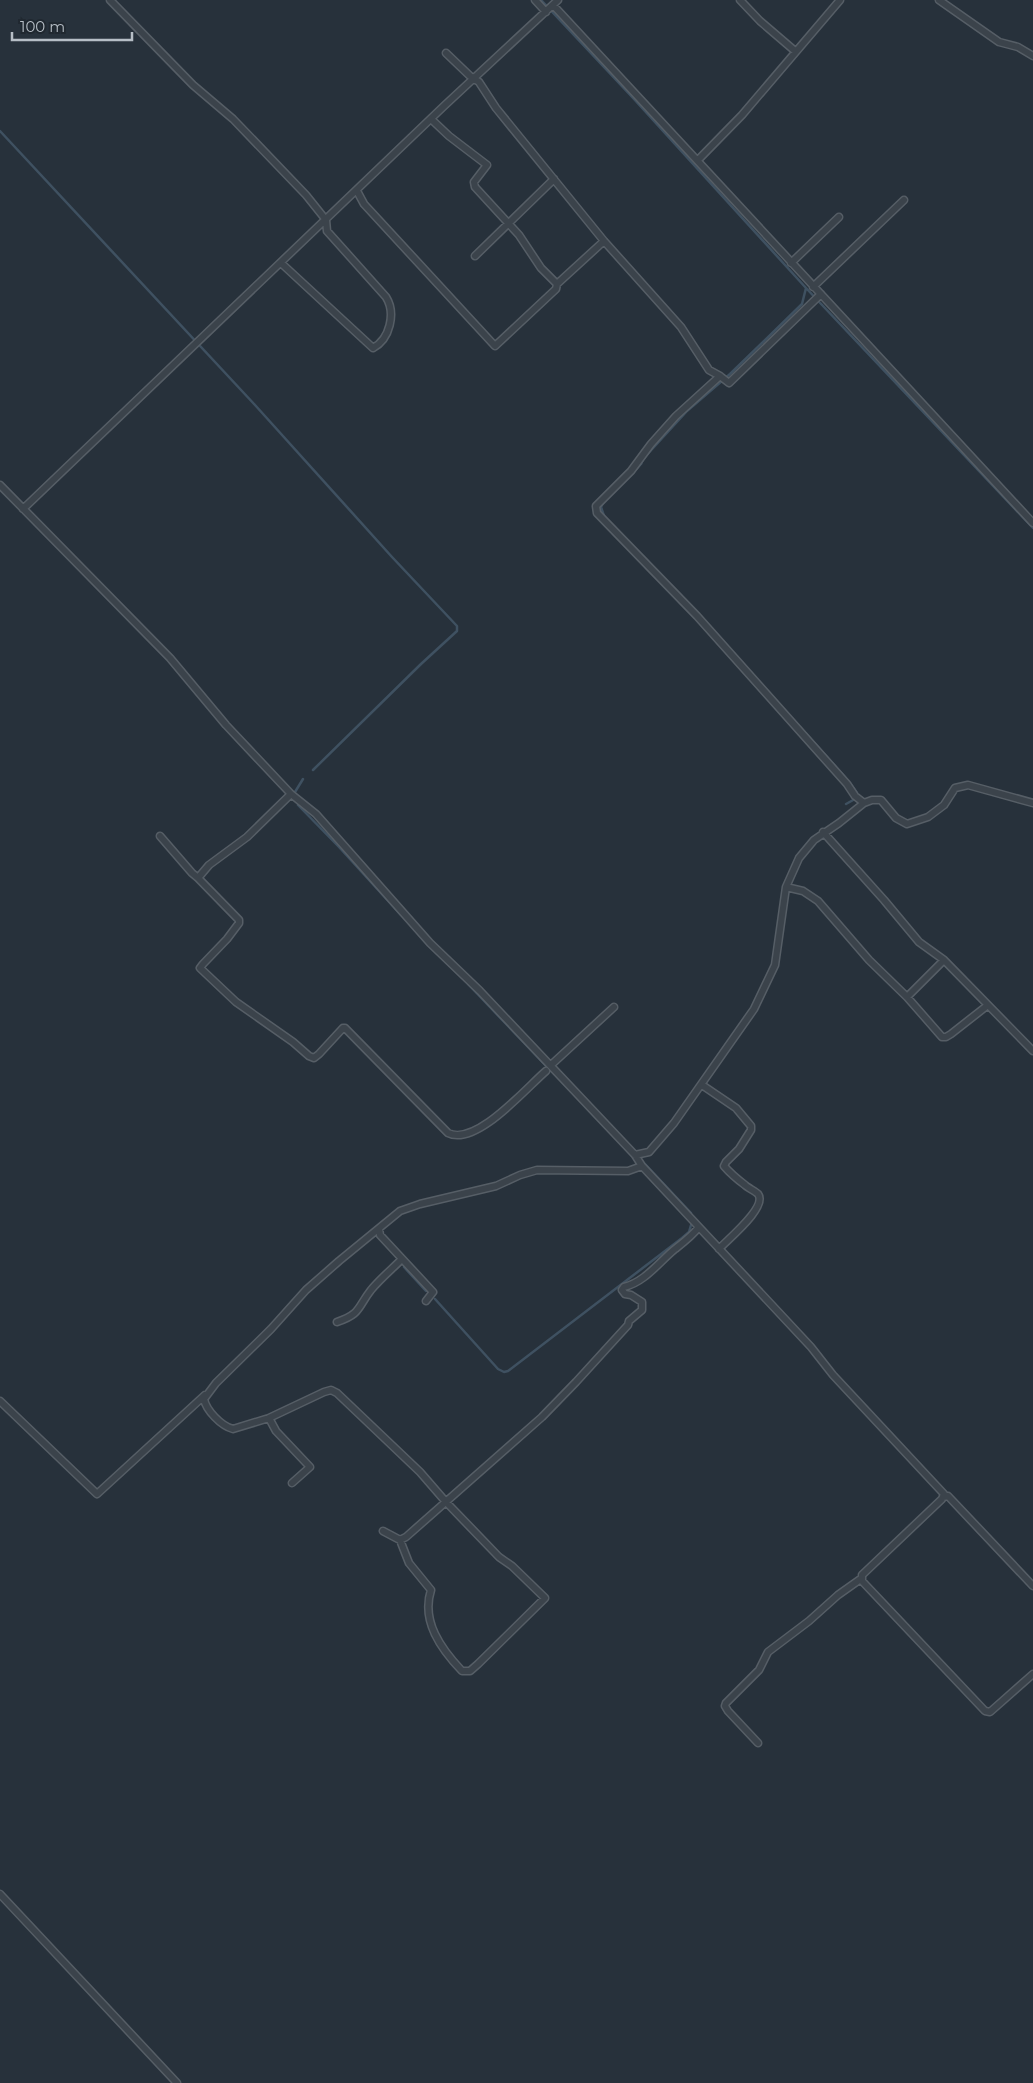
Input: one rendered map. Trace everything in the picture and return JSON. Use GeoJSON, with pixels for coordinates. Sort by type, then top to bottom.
{"type":"FeatureCollection","features":[{"type":"Feature","properties":{"kind":"street"},"geometry":{"type":"LineString","coordinates":[[110,0],[193,84],[233,119],[306,195],[326,220],[327,231],[390,302],[390,326],[378,345],[373,348],[281,264]]}},
{"type":"Feature","properties":{"kind":"street"},"geometry":{"type":"LineString","coordinates":[[535,0],[546,12]]}},
{"type":"Feature","properties":{"kind":"street"},"geometry":{"type":"LineString","coordinates":[[740,0],[760,21],[795,51]]}},
{"type":"Feature","properties":{"kind":"street"},"geometry":{"type":"LineString","coordinates":[[698,160],[742,115],[840,0]]}},
{"type":"Feature","properties":{"kind":"street"},"geometry":{"type":"LineString","coordinates":[[939,0],[999,42],[1018,47],[1033,56]]}},
{"type":"Feature","properties":{"kind":"street"},"geometry":{"type":"LineString","coordinates":[[23,509],[556,2],[791,263],[1033,523]]}},
{"type":"Feature","properties":{"kind":"street"},"geometry":{"type":"LineString","coordinates":[[446,53],[479,82],[496,108],[604,241],[681,327],[709,370],[729,383],[821,294]]}},
{"type":"Feature","properties":{"kind":"street"},"geometry":{"type":"LineString","coordinates":[[431,119],[449,136],[487,165],[474,182],[475,187],[528,247],[541,268],[556,284]]}},
{"type":"Feature","properties":{"kind":"street"},"geometry":{"type":"LineString","coordinates":[[475,256],[554,180]]}},
{"type":"Feature","properties":{"kind":"street"},"geometry":{"type":"LineString","coordinates":[[357,191],[364,204],[495,346],[556,289],[556,284],[604,241]]}},
{"type":"Feature","properties":{"kind":"street"},"geometry":{"type":"LineString","coordinates":[[813,287],[904,200]]}},
{"type":"Feature","properties":{"kind":"street"},"geometry":{"type":"LineString","coordinates":[[791,263],[839,217]]}},
{"type":"Feature","properties":{"kind":"street"},"geometry":{"type":"LineString","coordinates":[[720,376],[676,416],[631,471],[596,506],[597,513],[697,616],[847,784],[855,796],[864,803]]}},
{"type":"Feature","properties":{"kind":"street"},"geometry":{"type":"LineString","coordinates":[[0,486],[170,658],[226,725],[291,794],[316,814],[430,943],[480,991],[549,1068],[635,1155],[642,1166],[811,1347],[833,1375],[944,1494],[943,1497]]}},
{"type":"Feature","properties":{"kind":"street"},"geometry":{"type":"LineString","coordinates":[[635,1155],[649,1152],[674,1123],[754,1009],[775,965],[786,887],[799,858],[823,832],[839,823],[864,803],[872,800],[881,800],[896,818],[906,824],[928,817],[944,805],[955,788],[968,785],[1033,803]]}},
{"type":"Feature","properties":{"kind":"street"},"geometry":{"type":"LineString","coordinates":[[198,878],[214,860],[247,837],[291,794]]}},
{"type":"Feature","properties":{"kind":"street"},"geometry":{"type":"LineString","coordinates":[[823,832],[884,900],[918,942],[944,960],[1033,1051]]}},
{"type":"Feature","properties":{"kind":"street"},"geometry":{"type":"LineString","coordinates":[[160,836],[192,873],[239,920],[239,924],[227,939],[200,968],[230,997],[293,1042],[309,1056],[314,1058],[345,1028],[420,1106],[453,1136],[476,1131],[488,1124],[614,1007]]}},
{"type":"Feature","properties":{"kind":"street"},"geometry":{"type":"LineString","coordinates":[[786,887],[803,891],[818,901],[869,960],[907,997],[942,1037],[946,1037],[988,1005]]}},
{"type":"Feature","properties":{"kind":"street"},"geometry":{"type":"LineString","coordinates":[[907,997],[944,960]]}},
{"type":"Feature","properties":{"kind":"street"},"geometry":{"type":"LineString","coordinates":[[702,1085],[736,1108],[750,1126],[751,1130],[739,1149],[724,1166],[731,1174],[758,1194],[761,1201],[754,1213],[719,1249]]}},
{"type":"Feature","properties":{"kind":"street"},"geometry":{"type":"LineString","coordinates":[[0,1401],[97,1494],[208,1392],[306,1290],[338,1261],[400,1211],[420,1204],[496,1186],[520,1175],[537,1170],[628,1171],[642,1166]]}},
{"type":"Feature","properties":{"kind":"street"},"geometry":{"type":"LineString","coordinates":[[400,1540],[406,1537],[542,1417],[576,1382],[620,1334],[629,1321],[642,1310],[642,1302],[631,1295],[625,1294],[622,1290],[654,1269],[675,1249],[688,1240],[699,1227]]}},
{"type":"Feature","properties":{"kind":"street"},"geometry":{"type":"LineString","coordinates":[[379,1229],[380,1235],[433,1292],[426,1301]]}},
{"type":"Feature","properties":{"kind":"street"},"geometry":{"type":"LineString","coordinates":[[337,1322],[351,1317],[357,1312],[370,1291],[402,1259]]}},
{"type":"Feature","properties":{"kind":"street"},"geometry":{"type":"LineString","coordinates":[[208,1392],[204,1399],[207,1407],[226,1427],[233,1429],[269,1418],[324,1392],[331,1390],[337,1393],[420,1472],[498,1557],[512,1566],[545,1598],[470,1671],[462,1671],[434,1632],[428,1612],[431,1590],[409,1563],[400,1540],[383,1531]]}},
{"type":"Feature","properties":{"kind":"street"},"geometry":{"type":"LineString","coordinates":[[269,1418],[276,1430],[310,1468],[292,1483]]}},
{"type":"Feature","properties":{"kind":"street"},"geometry":{"type":"LineString","coordinates":[[758,1742],[728,1712],[725,1706],[726,1703],[759,1670],[768,1652],[862,1578],[862,1575],[943,1497],[948,1496],[1033,1586]]}},
{"type":"Feature","properties":{"kind":"street"},"geometry":{"type":"LineString","coordinates":[[862,1578],[862,1582],[985,1711],[990,1712],[1033,1674]]}},
{"type":"Feature","properties":{"kind":"street"},"geometry":{"type":"LineString","coordinates":[[0,1894],[177,2083]]}},
{"type":"Feature","properties":{"kind":"waterway"},"geometry":{"type":"LineString","coordinates":[[541,0],[806,288],[1033,528]]}},
{"type":"Feature","properties":{"kind":"waterway"},"geometry":{"type":"LineString","coordinates":[[0,131],[457,626],[457,631],[313,770]]}},
{"type":"Feature","properties":{"kind":"waterway"},"geometry":{"type":"LineString","coordinates":[[630,476],[687,411],[730,374],[802,304],[806,288]]}},
{"type":"Feature","properties":{"kind":"waterway"},"geometry":{"type":"LineString","coordinates":[[603,503],[601,507],[604,516]]}},
{"type":"Feature","properties":{"kind":"waterway"},"geometry":{"type":"LineString","coordinates":[[800,727],[845,777]]}},
{"type":"Feature","properties":{"kind":"waterway"},"geometry":{"type":"LineString","coordinates":[[295,792],[303,779]]}},
{"type":"Feature","properties":{"kind":"waterway"},"geometry":{"type":"LineString","coordinates":[[846,804],[855,799],[857,793],[850,783]]}},
{"type":"Feature","properties":{"kind":"waterway"},"geometry":{"type":"LineString","coordinates":[[298,805],[401,915]]}},
{"type":"Feature","properties":{"kind":"waterway"},"geometry":{"type":"LineString","coordinates":[[469,985],[550,1070]]}},
{"type":"Feature","properties":{"kind":"waterway"},"geometry":{"type":"LineString","coordinates":[[645,1164],[691,1213]]}},
{"type":"Feature","properties":{"kind":"waterway"},"geometry":{"type":"LineString","coordinates":[[435,1299],[498,1369],[504,1372],[508,1371],[682,1238],[689,1232],[691,1225]]}},
{"type":"Feature","properties":{"kind":"waterway"},"geometry":{"type":"LineString","coordinates":[[404,1267],[426,1291]]}}]}
